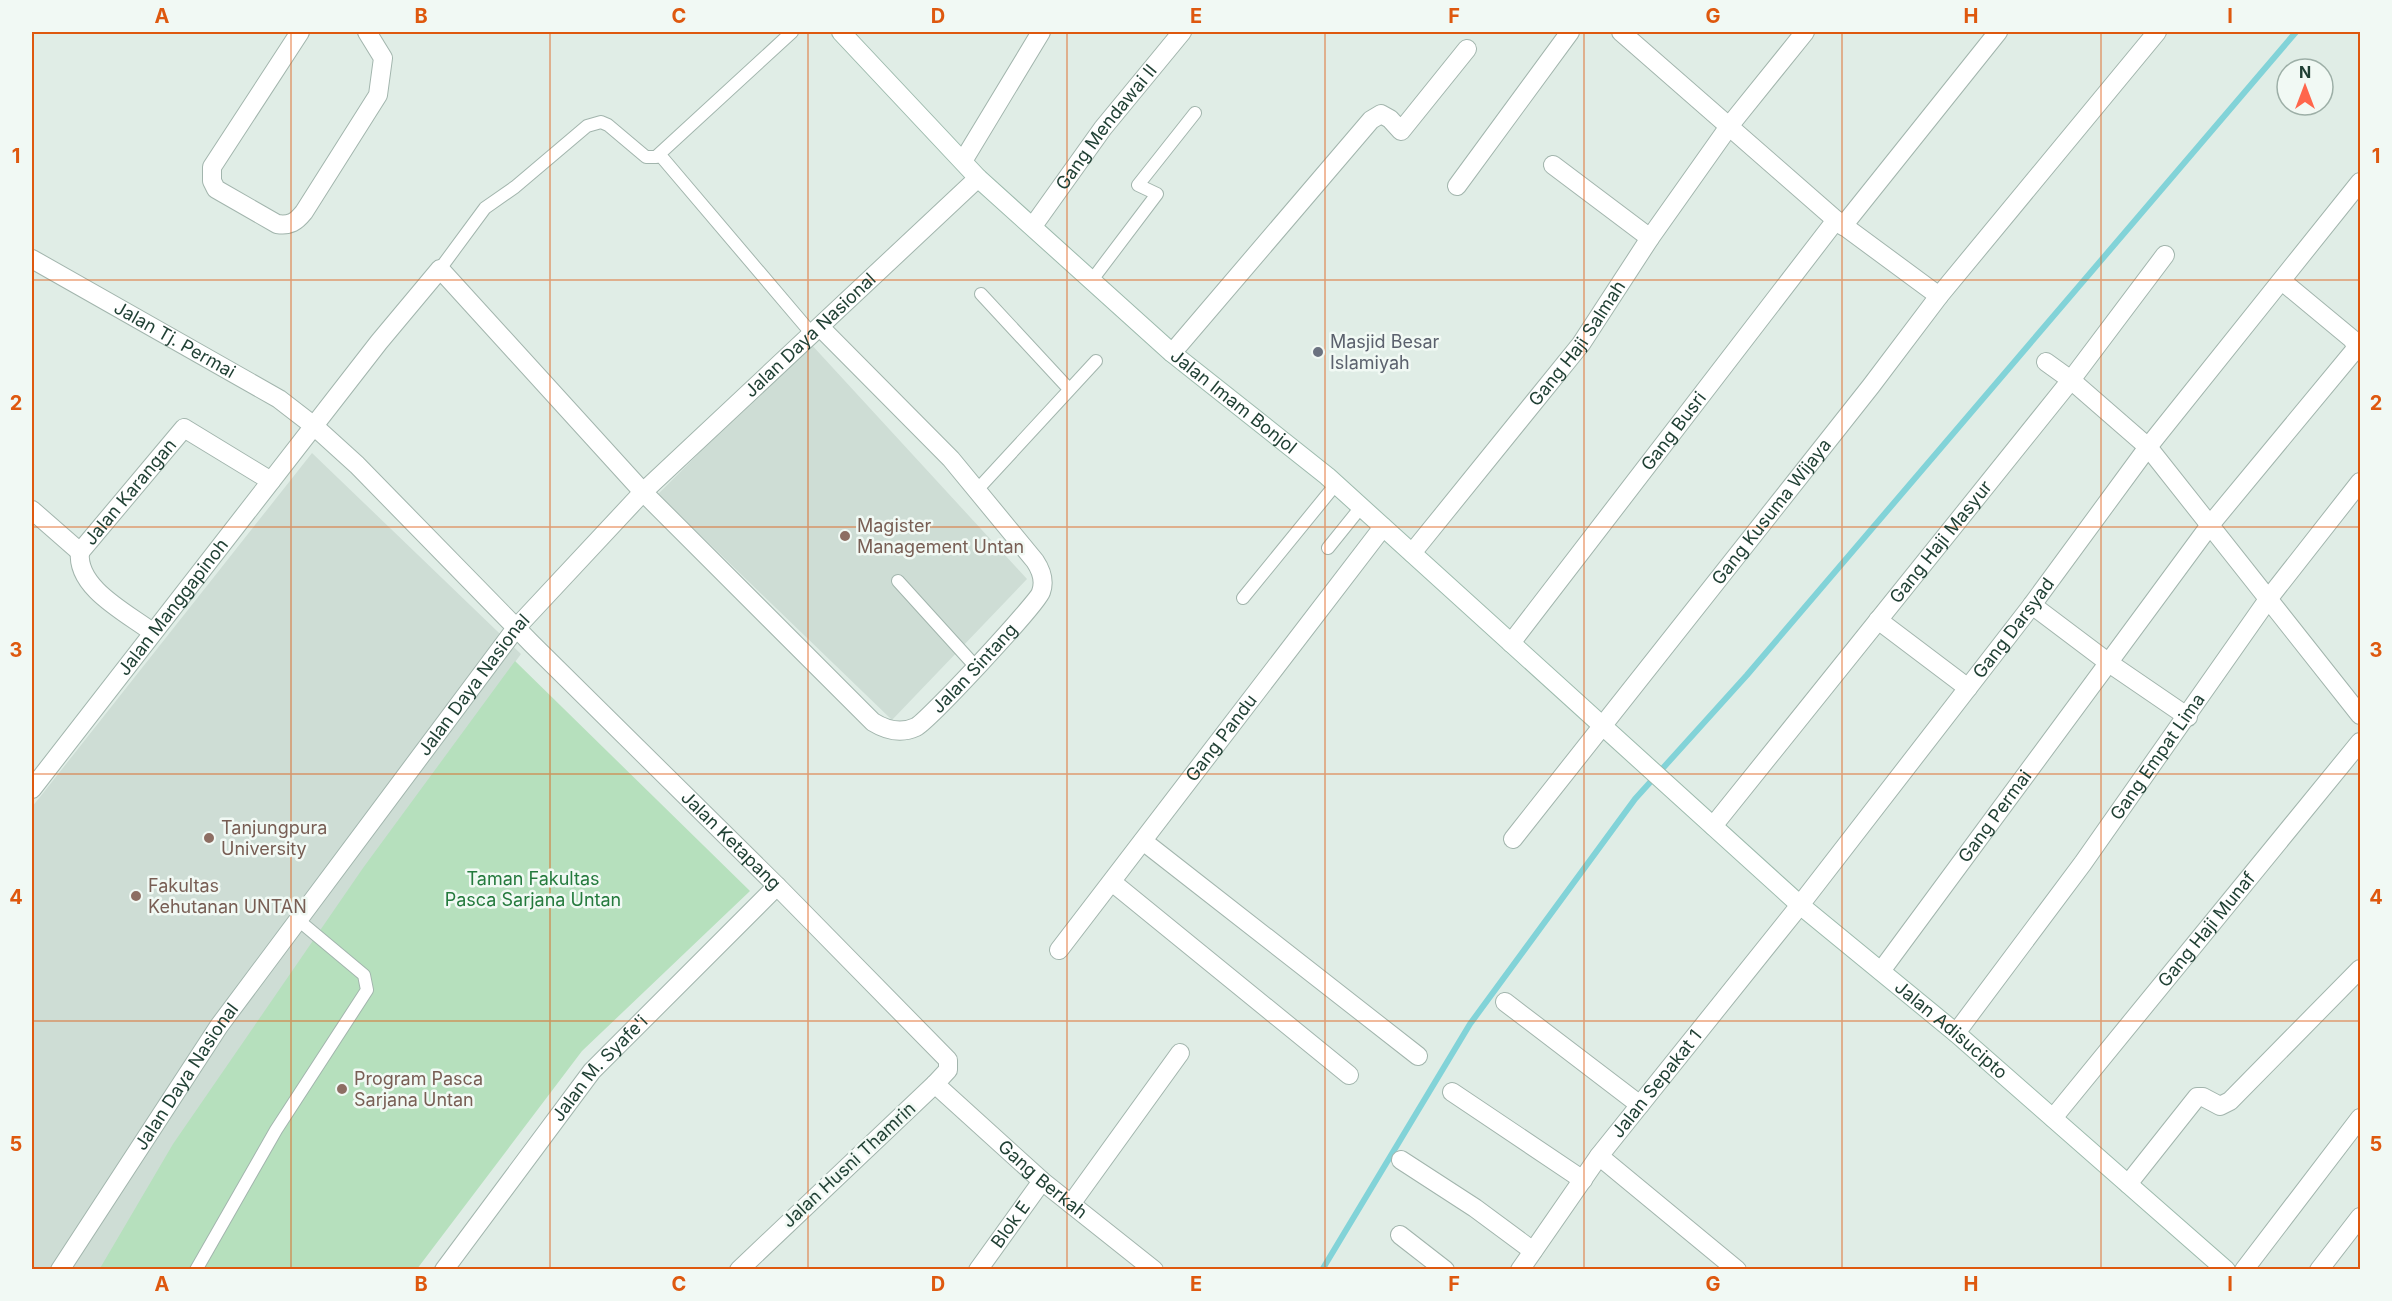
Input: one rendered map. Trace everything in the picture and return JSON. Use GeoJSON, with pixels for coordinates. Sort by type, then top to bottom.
{"type":"FeatureCollection","features":[{"type":"Feature","properties":{"kind":"street"},"geometry":{"type":"LineString","coordinates":[[300,32],[212,167],[212,181],[216,189],[277,224],[285,225],[298,220],[304,212],[378,95],[383,58],[367,32]]}},
{"type":"Feature","properties":{"kind":"street","name":"Jalan Imam Bonjol"},"geometry":{"type":"LineString","coordinates":[[841,32],[978,178],[1172,353],[1336,484],[1674,790]]}},
{"type":"Feature","properties":{"kind":"street"},"geometry":{"type":"LineString","coordinates":[[963,161],[1041,32]]}},
{"type":"Feature","properties":{"kind":"street","name":"Gang Mendawai II"},"geometry":{"type":"LineString","coordinates":[[1033,226],[1103,128],[1182,32]]}},
{"type":"Feature","properties":{"kind":"street"},"geometry":{"type":"LineString","coordinates":[[1457,186],[1570,32]]}},
{"type":"Feature","properties":{"kind":"street"},"geometry":{"type":"LineString","coordinates":[[1621,32],[1839,223],[1939,296]]}},
{"type":"Feature","properties":{"kind":"street","name":"Gang Haji Salmah"},"geometry":{"type":"LineString","coordinates":[[1412,553],[1581,344],[1650,238],[1730,126],[1805,32]]}},
{"type":"Feature","properties":{"kind":"street","name":"Gang Busri"},"geometry":{"type":"LineString","coordinates":[[1511,643],[1839,223],[1998,32]]}},
{"type":"Feature","properties":{"kind":"street","name":"Gang Kusuma Wijaya"},"geometry":{"type":"LineString","coordinates":[[1513,838],[1939,296],[2157,32]]}},
{"type":"Feature","properties":{"kind":"street"},"geometry":{"type":"LineString","coordinates":[[1172,353],[1371,120],[1381,114],[1401,131],[1467,49]]}},
{"type":"Feature","properties":{"kind":"street"},"geometry":{"type":"LineString","coordinates":[[1553,165],[1650,238]]}},
{"type":"Feature","properties":{"kind":"street","name":"Jalan Daya Nasional"},"geometry":{"type":"LineString","coordinates":[[60,1269],[219,1026],[516,628],[643,492],[978,178]]}},
{"type":"Feature","properties":{"kind":"street","name":"Gang Darsyad"},"geometry":{"type":"LineString","coordinates":[[1800,905],[2032,605],[2148,447],[2361,182]]}},
{"type":"Feature","properties":{"kind":"street","name":"Gang Haji Masyur"},"geometry":{"type":"LineString","coordinates":[[1713,826],[2071,380],[2165,255]]}},
{"type":"Feature","properties":{"kind":"street","name":"Jalan Tj. Permai"},"geometry":{"type":"LineString","coordinates":[[32,260],[279,399],[314,426],[357,465],[516,628]]}},
{"type":"Feature","properties":{"kind":"street","name":"Jalan Manggapinoh"},"geometry":{"type":"LineString","coordinates":[[32,789],[379,342],[440,269]]}},
{"type":"Feature","properties":{"kind":"street","name":"Jalan Sintang"},"geometry":{"type":"LineString","coordinates":[[440,269],[643,492],[873,722],[885,729],[898,731],[916,727],[927,719],[976,667],[1041,594],[1043,586],[1040,569],[951,459],[816,330]]}},
{"type":"Feature","properties":{"kind":"street","name":"Gang Permai"},"geometry":{"type":"LineString","coordinates":[[1881,971],[2210,525],[2356,348],[2352,339],[2282,281]]}},
{"type":"Feature","properties":{"kind":"street"},"geometry":{"type":"LineString","coordinates":[[2046,362],[2071,380],[2148,447],[2361,715]]}},
{"type":"Feature","properties":{"kind":"street","name":"Jalan Karangan"},"geometry":{"type":"LineString","coordinates":[[152,632],[101,593],[85,576],[80,565],[80,552],[184,428],[271,481]]}},
{"type":"Feature","properties":{"kind":"street","name":"Gang Empat Lima"},"geometry":{"type":"LineString","coordinates":[[1956,1033],[2084,863],[2188,717],[2269,597],[2361,482]]}},
{"type":"Feature","properties":{"kind":"street","name":"Jalan Karangan"},"geometry":{"type":"LineString","coordinates":[[32,510],[80,552]]}},
{"type":"Feature","properties":{"kind":"street","name":"Gang Pandu"},"geometry":{"type":"LineString","coordinates":[[1059,950],[1383,527]]}},
{"type":"Feature","properties":{"kind":"street"},"geometry":{"type":"LineString","coordinates":[[2032,605],[2109,663],[2188,717]]}},
{"type":"Feature","properties":{"kind":"street"},"geometry":{"type":"LineString","coordinates":[[1878,620],[1968,688]]}},
{"type":"Feature","properties":{"kind":"street","name":"Jalan Ketapang"},"geometry":{"type":"LineString","coordinates":[[516,628],[945,1056]]}},
{"type":"Feature","properties":{"kind":"street","name":"Gang Haji Munaf"},"geometry":{"type":"LineString","coordinates":[[2053,1118],[2361,742]]}},
{"type":"Feature","properties":{"kind":"street","name":"Jalan Adisucipto"},"geometry":{"type":"LineString","coordinates":[[1674,790],[1800,905],[1956,1033],[2053,1118],[2128,1184],[2215,1266]]}},
{"type":"Feature","properties":{"kind":"street"},"geometry":{"type":"LineString","coordinates":[[1143,841],[1418,1056]]}},
{"type":"Feature","properties":{"kind":"street"},"geometry":{"type":"LineString","coordinates":[[1112,882],[1349,1075]]}},
{"type":"Feature","properties":{"kind":"street","name":"Jalan M. Syafe'i"},"geometry":{"type":"LineString","coordinates":[[444,1269],[592,1071],[777,886]]}},
{"type":"Feature","properties":{"kind":"street","name":"Jalan Sepakat 1"},"geometry":{"type":"LineString","coordinates":[[1520,1269],[1599,1156],[1800,905]]}},
{"type":"Feature","properties":{"kind":"street"},"geometry":{"type":"LineString","coordinates":[[2128,1184],[2198,1097],[2203,1097],[2220,1106],[2230,1101],[2361,969]]}},
{"type":"Feature","properties":{"kind":"street"},"geometry":{"type":"LineString","coordinates":[[1505,1002],[1640,1105]]}},
{"type":"Feature","properties":{"kind":"street"},"geometry":{"type":"LineString","coordinates":[[1071,1204],[1180,1053]]}},
{"type":"Feature","properties":{"kind":"street","name":"Jalan Husni Thamrin"},"geometry":{"type":"LineString","coordinates":[[739,1269],[935,1084],[949,1066],[945,1056]]}},
{"type":"Feature","properties":{"kind":"street","name":"Gang Berkah"},"geometry":{"type":"LineString","coordinates":[[935,1084],[1042,1181],[1154,1269]]}},
{"type":"Feature","properties":{"kind":"street"},"geometry":{"type":"LineString","coordinates":[[1452,1092],[1582,1180]]}},
{"type":"Feature","properties":{"kind":"street"},"geometry":{"type":"LineString","coordinates":[[2244,1269],[2361,1118]]}},
{"type":"Feature","properties":{"kind":"street"},"geometry":{"type":"LineString","coordinates":[[1599,1156],[1737,1269]]}},
{"type":"Feature","properties":{"kind":"street"},"geometry":{"type":"LineString","coordinates":[[1401,1160],[1474,1208],[1533,1251]]}},
{"type":"Feature","properties":{"kind":"street","name":"Blok E"},"geometry":{"type":"LineString","coordinates":[[978,1269],[1042,1181]]}},
{"type":"Feature","properties":{"kind":"street"},"geometry":{"type":"LineString","coordinates":[[2319,1269],[2361,1217]]}},
{"type":"Feature","properties":{"kind":"street"},"geometry":{"type":"LineString","coordinates":[[1400,1235],[1445,1269]]}},
{"type":"Feature","properties":{"kind":"lane"},"geometry":{"type":"LineString","coordinates":[[440,269],[486,208],[515,187],[588,126],[601,122],[646,157],[660,155],[792,32]]}},
{"type":"Feature","properties":{"kind":"lane"},"geometry":{"type":"LineString","coordinates":[[1092,280],[1157,194],[1138,185],[1195,113]]}},
{"type":"Feature","properties":{"kind":"lane"},"geometry":{"type":"LineString","coordinates":[[660,155],[816,330]]}},
{"type":"Feature","properties":{"kind":"lane"},"geometry":{"type":"LineString","coordinates":[[981,294],[1069,389]]}},
{"type":"Feature","properties":{"kind":"lane"},"geometry":{"type":"LineString","coordinates":[[977,490],[1096,361]]}},
{"type":"Feature","properties":{"kind":"lane"},"geometry":{"type":"LineString","coordinates":[[1243,598],[1336,484]]}},
{"type":"Feature","properties":{"kind":"lane"},"geometry":{"type":"LineString","coordinates":[[1328,548],[1361,507]]}},
{"type":"Feature","properties":{"kind":"lane"},"geometry":{"type":"LineString","coordinates":[[898,581],[976,667]]}},
{"type":"Feature","properties":{"kind":"lane"},"geometry":{"type":"LineString","coordinates":[[196,1269],[276,1130],[367,990],[364,975],[297,919]]}},
{"type":"Feature","properties":{"kind":"shaded area","name":"Magister Management Untan"},"geometry":{"type":"Polygon","coordinates":[[[810,343],[1027,579],[892,720],[658,494],[810,343]]]}},
{"type":"Feature","properties":{"kind":"shaded area","name":"Tanjungpura University"},"geometry":{"type":"Polygon","coordinates":[[[312,453],[521,654],[364,868],[417,1269],[32,1269],[32,807],[312,453]]]}},
{"type":"Feature","properties":{"kind":"green space","name":"Taman Fakultas Pasca Sarjana Untan"},"geometry":{"type":"Polygon","coordinates":[[[515,661],[750,891],[582,1051],[417,1269],[99,1270],[173,1144],[363,868],[515,661]]]}},
{"type":"Feature","properties":{"kind":"waterway"},"geometry":{"type":"LineString","coordinates":[[1322,1270],[1470,1024],[1635,799],[1747,675],[2296,32]]}},
{"type":"Feature","properties":{"kind":"place","name":"Masjid Besar Islamiyah"},"geometry":{"type":"Point","coordinates":[1318,352]}},
{"type":"Feature","properties":{"kind":"place","name":"Magister Management Untan"},"geometry":{"type":"Point","coordinates":[845,536]}},
{"type":"Feature","properties":{"kind":"place","name":"Tanjungpura University"},"geometry":{"type":"Point","coordinates":[209,838]}},
{"type":"Feature","properties":{"kind":"place","name":"Fakultas Kehutanan UNTAN"},"geometry":{"type":"Point","coordinates":[136,896]}},
{"type":"Feature","properties":{"kind":"place","name":"Program Pasca Sarjana Untan"},"geometry":{"type":"Point","coordinates":[342,1089]}}]}
